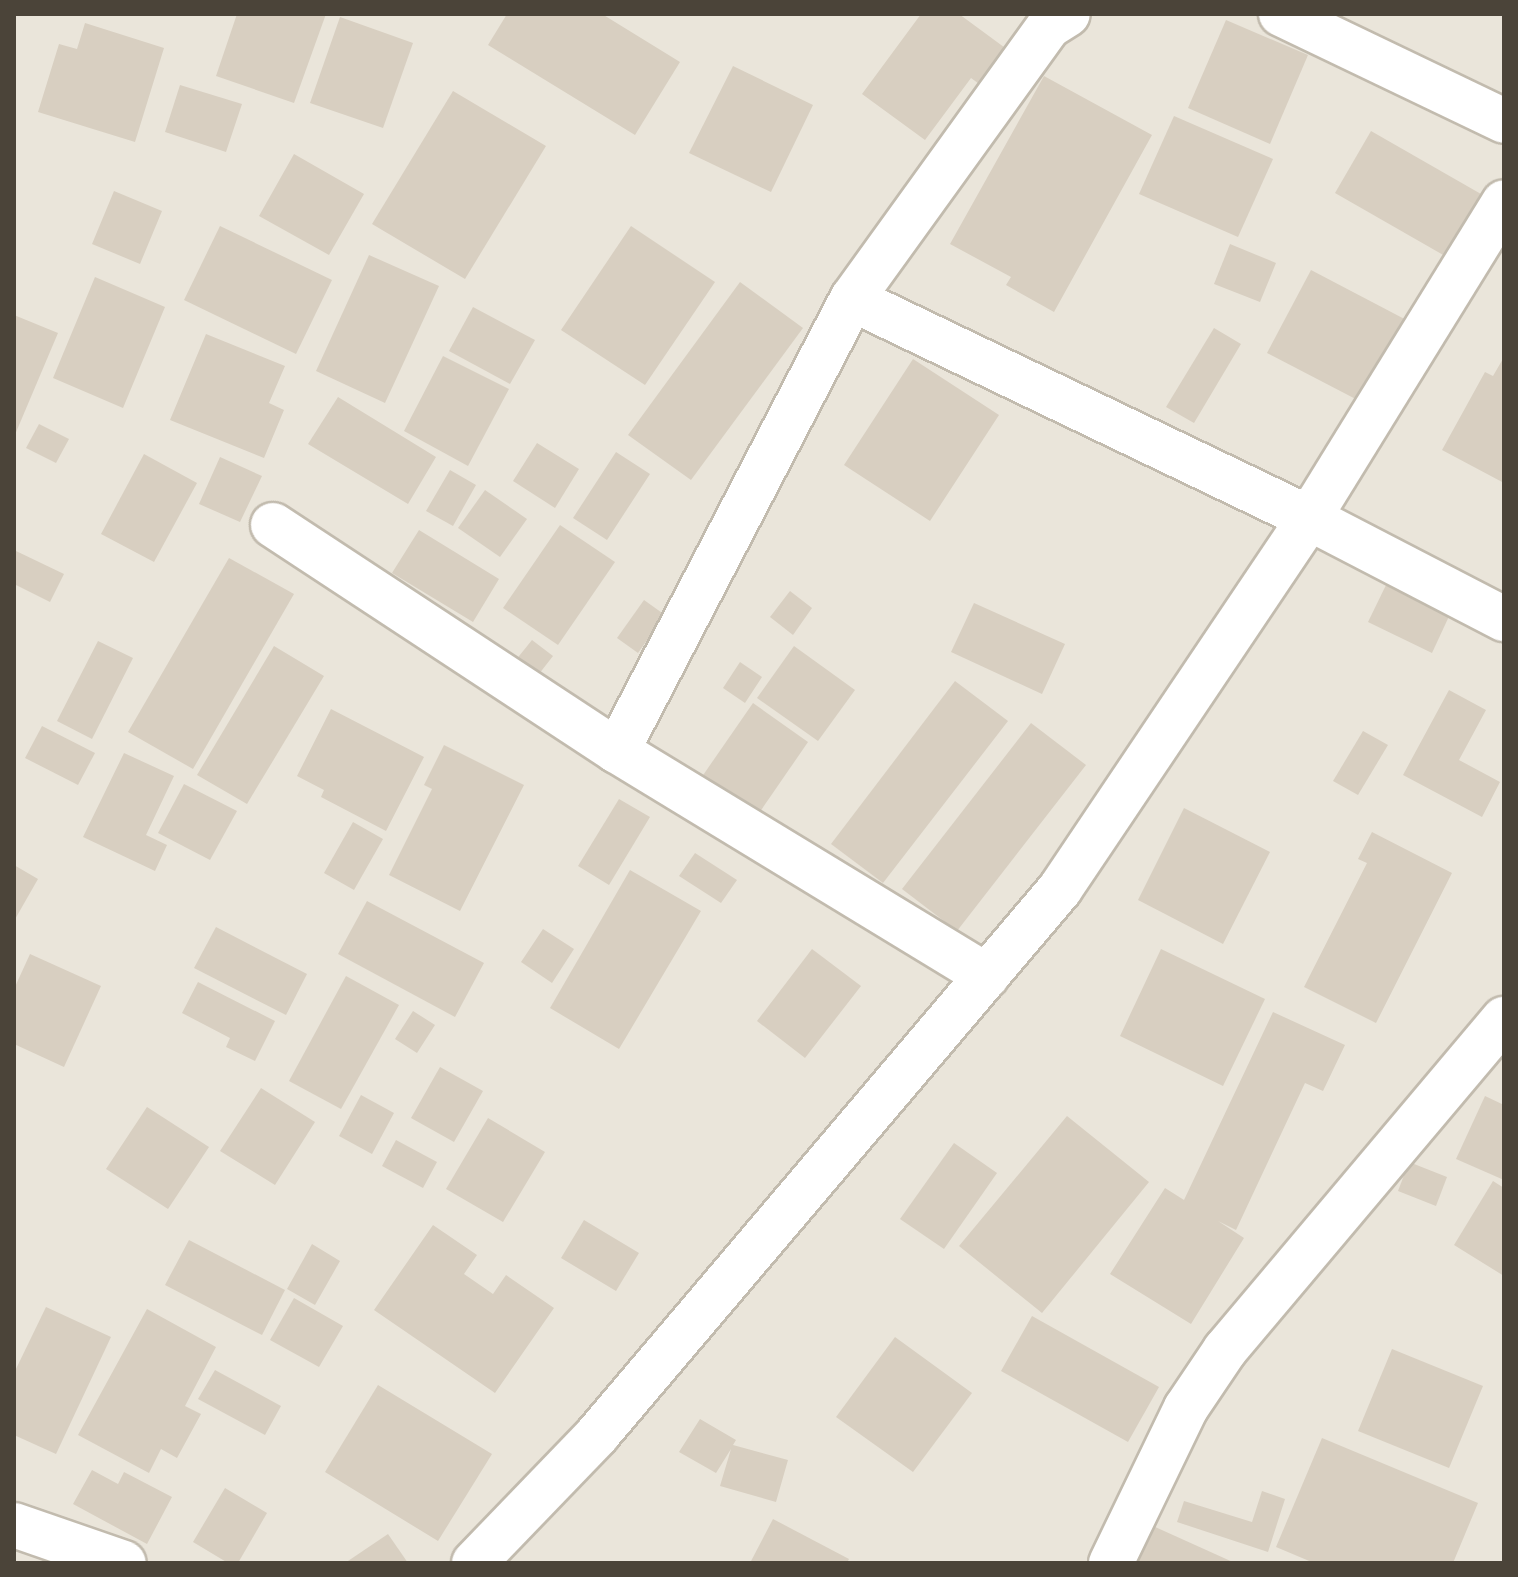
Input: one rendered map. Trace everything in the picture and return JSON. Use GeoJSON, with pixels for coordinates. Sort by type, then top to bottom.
{"type":"FeatureCollection","features":[{"type":"Feature","properties":{"kind":"street"},"geometry":{"type":"LineString","coordinates":[[617,751],[852,299],[1049,26],[1068,14]]}},
{"type":"Feature","properties":{"kind":"street"},"geometry":{"type":"LineString","coordinates":[[1281,14],[1504,121]]}},
{"type":"Feature","properties":{"kind":"street"},"geometry":{"type":"LineString","coordinates":[[474,1563],[597,1435],[1060,889],[1309,518],[1504,202]]}},
{"type":"Feature","properties":{"kind":"street"},"geometry":{"type":"LineString","coordinates":[[852,299],[1309,518],[1504,619]]}},
{"type":"Feature","properties":{"kind":"street"},"geometry":{"type":"LineString","coordinates":[[273,525],[617,751],[987,976]]}},
{"type":"Feature","properties":{"kind":"street"},"geometry":{"type":"LineString","coordinates":[[1111,1563],[1186,1408],[1225,1350],[1504,1019]]}},
{"type":"Feature","properties":{"kind":"street"},"geometry":{"type":"LineString","coordinates":[[14,1525],[124,1563]]}},
{"type":"Feature","properties":{"kind":"shaded area"},"geometry":{"type":"Polygon","coordinates":[[[14,14],[1504,14],[1504,1563],[14,1563],[14,14]]]}},
{"type":"Feature","properties":{"kind":"building"},"geometry":{"type":"Polygon","coordinates":[[[237,14],[326,14],[294,103],[216,76],[237,14]]]}},
{"type":"Feature","properties":{"kind":"building"},"geometry":{"type":"Polygon","coordinates":[[[507,14],[602,14],[680,62],[635,135],[488,45],[507,14]]]}},
{"type":"Feature","properties":{"kind":"building"},"geometry":{"type":"Polygon","coordinates":[[[921,14],[959,14],[1012,53],[986,89],[971,78],[925,140],[862,94],[921,14]]]}},
{"type":"Feature","properties":{"kind":"building"},"geometry":{"type":"Polygon","coordinates":[[[340,17],[413,43],[383,128],[310,103],[340,17]]]}},
{"type":"Feature","properties":{"kind":"building"},"geometry":{"type":"Polygon","coordinates":[[[1226,20],[1308,55],[1270,144],[1188,108],[1226,20]]]}},
{"type":"Feature","properties":{"kind":"building"},"geometry":{"type":"Polygon","coordinates":[[[85,23],[164,48],[135,142],[38,112],[59,44],[77,49],[85,23]]]}},
{"type":"Feature","properties":{"kind":"building"},"geometry":{"type":"Polygon","coordinates":[[[733,66],[813,105],[771,192],[689,153],[733,66]]]}},
{"type":"Feature","properties":{"kind":"building"},"geometry":{"type":"Polygon","coordinates":[[[1044,76],[1152,135],[1054,312],[1006,285],[1011,277],[950,244],[1044,76]]]}},
{"type":"Feature","properties":{"kind":"building"},"geometry":{"type":"Polygon","coordinates":[[[180,85],[242,104],[226,152],[165,132],[180,85]]]}},
{"type":"Feature","properties":{"kind":"building"},"geometry":{"type":"Polygon","coordinates":[[[453,91],[546,146],[465,279],[372,224],[453,91]]]}},
{"type":"Feature","properties":{"kind":"building"},"geometry":{"type":"Polygon","coordinates":[[[1174,116],[1273,159],[1238,237],[1139,194],[1174,116]]]}},
{"type":"Feature","properties":{"kind":"building"},"geometry":{"type":"Polygon","coordinates":[[[1371,131],[1481,194],[1445,256],[1335,193],[1371,131]]]}},
{"type":"Feature","properties":{"kind":"building"},"geometry":{"type":"Polygon","coordinates":[[[294,154],[364,194],[329,255],[259,216],[294,154]]]}},
{"type":"Feature","properties":{"kind":"building"},"geometry":{"type":"Polygon","coordinates":[[[114,191],[162,211],[140,264],[92,244],[114,191]]]}},
{"type":"Feature","properties":{"kind":"building"},"geometry":{"type":"Polygon","coordinates":[[[220,226],[332,280],[296,354],[184,300],[220,226]]]}},
{"type":"Feature","properties":{"kind":"building"},"geometry":{"type":"Polygon","coordinates":[[[631,226],[715,282],[645,385],[561,330],[631,226]]]}},
{"type":"Feature","properties":{"kind":"building"},"geometry":{"type":"Polygon","coordinates":[[[1230,244],[1276,263],[1260,302],[1214,284],[1230,244]]]}},
{"type":"Feature","properties":{"kind":"building"},"geometry":{"type":"Polygon","coordinates":[[[369,255],[439,286],[385,403],[316,371],[369,255]]]}},
{"type":"Feature","properties":{"kind":"building"},"geometry":{"type":"Polygon","coordinates":[[[1311,270],[1414,324],[1371,407],[1267,353],[1311,270]]]}},
{"type":"Feature","properties":{"kind":"building"},"geometry":{"type":"Polygon","coordinates":[[[95,277],[165,307],[123,408],[53,378],[95,277]]]}},
{"type":"Feature","properties":{"kind":"building"},"geometry":{"type":"Polygon","coordinates":[[[740,282],[803,328],[691,480],[628,435],[740,282]]]}},
{"type":"Feature","properties":{"kind":"building"},"geometry":{"type":"Polygon","coordinates":[[[473,307],[535,340],[510,384],[449,351],[473,307]]]}},
{"type":"Feature","properties":{"kind":"building"},"geometry":{"type":"Polygon","coordinates":[[[14,315],[58,333],[14,437],[14,315]]]}},
{"type":"Feature","properties":{"kind":"building"},"geometry":{"type":"Polygon","coordinates":[[[1214,328],[1241,344],[1194,423],[1166,407],[1214,328]]]}},
{"type":"Feature","properties":{"kind":"building"},"geometry":{"type":"Polygon","coordinates":[[[206,334],[285,366],[269,403],[284,410],[264,458],[170,420],[206,334]]]}},
{"type":"Feature","properties":{"kind":"building"},"geometry":{"type":"Polygon","coordinates":[[[443,356],[509,389],[468,466],[404,431],[443,356]]]}},
{"type":"Feature","properties":{"kind":"building"},"geometry":{"type":"Polygon","coordinates":[[[1504,357],[1504,483],[1442,450],[1485,372],[1493,376],[1504,357]]]}},
{"type":"Feature","properties":{"kind":"building"},"geometry":{"type":"Polygon","coordinates":[[[913,359],[999,415],[930,521],[844,465],[913,359]]]}},
{"type":"Feature","properties":{"kind":"building"},"geometry":{"type":"Polygon","coordinates":[[[338,397],[436,457],[408,504],[308,444],[338,397]]]}},
{"type":"Feature","properties":{"kind":"building"},"geometry":{"type":"Polygon","coordinates":[[[39,424],[69,439],[56,463],[26,448],[39,424]]]}},
{"type":"Feature","properties":{"kind":"building"},"geometry":{"type":"Polygon","coordinates":[[[537,443],[579,469],[555,508],[513,481],[537,443]]]}},
{"type":"Feature","properties":{"kind":"building"},"geometry":{"type":"Polygon","coordinates":[[[616,452],[650,474],[607,540],[573,518],[616,452]]]}},
{"type":"Feature","properties":{"kind":"building"},"geometry":{"type":"Polygon","coordinates":[[[144,454],[197,483],[154,562],[101,534],[144,454]]]}},
{"type":"Feature","properties":{"kind":"building"},"geometry":{"type":"Polygon","coordinates":[[[220,457],[262,476],[240,522],[199,504],[220,457]]]}},
{"type":"Feature","properties":{"kind":"building"},"geometry":{"type":"Polygon","coordinates":[[[450,470],[476,485],[453,526],[426,511],[450,470]]]}},
{"type":"Feature","properties":{"kind":"building"},"geometry":{"type":"Polygon","coordinates":[[[485,490],[527,519],[500,557],[458,528],[485,490]]]}},
{"type":"Feature","properties":{"kind":"building"},"geometry":{"type":"Polygon","coordinates":[[[560,525],[615,562],[558,645],[503,608],[560,525]]]}},
{"type":"Feature","properties":{"kind":"building"},"geometry":{"type":"Polygon","coordinates":[[[419,530],[499,579],[473,622],[392,573],[419,530]]]}},
{"type":"Feature","properties":{"kind":"building"},"geometry":{"type":"Polygon","coordinates":[[[16,551],[64,574],[50,602],[14,584],[16,551]]]}},
{"type":"Feature","properties":{"kind":"building"},"geometry":{"type":"Polygon","coordinates":[[[229,558],[294,594],[193,769],[128,732],[229,558]]]}},
{"type":"Feature","properties":{"kind":"building"},"geometry":{"type":"Polygon","coordinates":[[[1387,583],[1451,612],[1432,653],[1368,622],[1387,583]]]}},
{"type":"Feature","properties":{"kind":"building"},"geometry":{"type":"Polygon","coordinates":[[[790,591],[812,608],[793,635],[770,617],[790,591]]]}},
{"type":"Feature","properties":{"kind":"building"},"geometry":{"type":"Polygon","coordinates":[[[644,600],[665,615],[638,653],[617,638],[644,600]]]}},
{"type":"Feature","properties":{"kind":"building"},"geometry":{"type":"Polygon","coordinates":[[[974,603],[1065,644],[1042,694],[951,652],[974,603]]]}},
{"type":"Feature","properties":{"kind":"building"},"geometry":{"type":"Polygon","coordinates":[[[532,640],[553,656],[528,688],[507,671],[532,640]]]}},
{"type":"Feature","properties":{"kind":"building"},"geometry":{"type":"Polygon","coordinates":[[[98,641],[133,658],[92,739],[57,721],[98,641]]]}},
{"type":"Feature","properties":{"kind":"building"},"geometry":{"type":"Polygon","coordinates":[[[274,646],[324,676],[247,804],[197,775],[274,646]]]}},
{"type":"Feature","properties":{"kind":"building"},"geometry":{"type":"Polygon","coordinates":[[[794,646],[855,690],[818,741],[757,698],[794,646]]]}},
{"type":"Feature","properties":{"kind":"building"},"geometry":{"type":"Polygon","coordinates":[[[740,662],[762,677],[745,703],[723,688],[740,662]]]}},
{"type":"Feature","properties":{"kind":"building"},"geometry":{"type":"Polygon","coordinates":[[[955,681],[1008,721],[883,883],[831,844],[955,681]]]}},
{"type":"Feature","properties":{"kind":"building"},"geometry":{"type":"Polygon","coordinates":[[[1449,690],[1486,710],[1459,760],[1500,782],[1482,817],[1403,775],[1449,690]]]}},
{"type":"Feature","properties":{"kind":"building"},"geometry":{"type":"Polygon","coordinates":[[[753,703],[808,742],[755,819],[699,781],[753,703]]]}},
{"type":"Feature","properties":{"kind":"building"},"geometry":{"type":"Polygon","coordinates":[[[331,709],[424,757],[386,831],[321,797],[324,790],[297,776],[331,709]]]}},
{"type":"Feature","properties":{"kind":"building"},"geometry":{"type":"Polygon","coordinates":[[[1031,723],[1086,765],[957,931],[902,889],[1031,723]]]}},
{"type":"Feature","properties":{"kind":"building"},"geometry":{"type":"Polygon","coordinates":[[[42,726],[95,753],[78,785],[25,758],[42,726]]]}},
{"type":"Feature","properties":{"kind":"building"},"geometry":{"type":"Polygon","coordinates":[[[1363,731],[1388,745],[1358,795],[1333,781],[1363,731]]]}},
{"type":"Feature","properties":{"kind":"building"},"geometry":{"type":"Polygon","coordinates":[[[444,745],[524,785],[460,911],[389,875],[432,789],[424,785],[444,745]]]}},
{"type":"Feature","properties":{"kind":"building"},"geometry":{"type":"Polygon","coordinates":[[[124,753],[174,776],[146,835],[167,845],[155,871],[83,837],[124,753]]]}},
{"type":"Feature","properties":{"kind":"building"},"geometry":{"type":"Polygon","coordinates":[[[184,784],[237,811],[210,860],[158,833],[184,784]]]}},
{"type":"Feature","properties":{"kind":"building"},"geometry":{"type":"Polygon","coordinates":[[[619,799],[650,817],[609,885],[578,866],[619,799]]]}},
{"type":"Feature","properties":{"kind":"building"},"geometry":{"type":"Polygon","coordinates":[[[1184,808],[1270,852],[1223,944],[1138,900],[1184,808]]]}},
{"type":"Feature","properties":{"kind":"building"},"geometry":{"type":"Polygon","coordinates":[[[353,822],[383,839],[354,890],[324,873],[353,822]]]}},
{"type":"Feature","properties":{"kind":"building"},"geometry":{"type":"Polygon","coordinates":[[[1372,832],[1452,873],[1376,1023],[1304,987],[1367,863],[1358,859],[1372,832]]]}},
{"type":"Feature","properties":{"kind":"building"},"geometry":{"type":"Polygon","coordinates":[[[695,853],[737,880],[721,903],[679,876],[695,853]]]}},
{"type":"Feature","properties":{"kind":"building"},"geometry":{"type":"Polygon","coordinates":[[[14,865],[38,879],[14,921],[14,865]]]}},
{"type":"Feature","properties":{"kind":"building"},"geometry":{"type":"Polygon","coordinates":[[[630,870],[701,911],[619,1049],[550,1008],[630,870]]]}},
{"type":"Feature","properties":{"kind":"building"},"geometry":{"type":"Polygon","coordinates":[[[367,901],[484,963],[455,1017],[338,954],[367,901]]]}},
{"type":"Feature","properties":{"kind":"building"},"geometry":{"type":"Polygon","coordinates":[[[216,927],[307,974],[286,1015],[194,968],[216,927]]]}},
{"type":"Feature","properties":{"kind":"building"},"geometry":{"type":"Polygon","coordinates":[[[543,929],[574,949],[552,983],[521,962],[543,929]]]}},
{"type":"Feature","properties":{"kind":"building"},"geometry":{"type":"Polygon","coordinates":[[[812,949],[861,986],[805,1058],[757,1021],[812,949]]]}},
{"type":"Feature","properties":{"kind":"building"},"geometry":{"type":"Polygon","coordinates":[[[1161,949],[1265,999],[1223,1086],[1120,1036],[1161,949]]]}},
{"type":"Feature","properties":{"kind":"building"},"geometry":{"type":"Polygon","coordinates":[[[30,954],[101,986],[64,1067],[14,1044],[14,989],[30,954]]]}},
{"type":"Feature","properties":{"kind":"building"},"geometry":{"type":"Polygon","coordinates":[[[346,976],[399,1005],[341,1109],[289,1081],[346,976]]]}},
{"type":"Feature","properties":{"kind":"building"},"geometry":{"type":"Polygon","coordinates":[[[198,982],[275,1021],[255,1061],[226,1047],[230,1038],[182,1013],[198,982]]]}},
{"type":"Feature","properties":{"kind":"building"},"geometry":{"type":"Polygon","coordinates":[[[413,1011],[435,1025],[417,1053],[395,1039],[413,1011]]]}},
{"type":"Feature","properties":{"kind":"building"},"geometry":{"type":"Polygon","coordinates":[[[1273,1012],[1345,1045],[1323,1091],[1305,1083],[1236,1230],[1218,1221],[1244,1238],[1191,1324],[1110,1274],[1165,1188],[1184,1200],[1273,1012]]]}},
{"type":"Feature","properties":{"kind":"building"},"geometry":{"type":"Polygon","coordinates":[[[440,1067],[483,1091],[454,1142],[411,1118],[440,1067]]]}},
{"type":"Feature","properties":{"kind":"building"},"geometry":{"type":"Polygon","coordinates":[[[261,1088],[315,1122],[275,1185],[220,1151],[261,1088]]]}},
{"type":"Feature","properties":{"kind":"building"},"geometry":{"type":"Polygon","coordinates":[[[361,1095],[394,1113],[372,1154],[339,1136],[361,1095]]]}},
{"type":"Feature","properties":{"kind":"building"},"geometry":{"type":"Polygon","coordinates":[[[1485,1096],[1504,1105],[1504,1180],[1456,1159],[1485,1096]]]}},
{"type":"Feature","properties":{"kind":"building"},"geometry":{"type":"Polygon","coordinates":[[[147,1107],[209,1147],[168,1209],[106,1169],[147,1107]]]}},
{"type":"Feature","properties":{"kind":"building"},"geometry":{"type":"Polygon","coordinates":[[[1067,1116],[1149,1182],[1042,1313],[959,1246],[1067,1116]]]}},
{"type":"Feature","properties":{"kind":"building"},"geometry":{"type":"Polygon","coordinates":[[[488,1118],[545,1152],[503,1222],[446,1189],[488,1118]]]}},
{"type":"Feature","properties":{"kind":"building"},"geometry":{"type":"Polygon","coordinates":[[[396,1140],[437,1162],[423,1188],[382,1166],[396,1140]]]}},
{"type":"Feature","properties":{"kind":"building"},"geometry":{"type":"Polygon","coordinates":[[[954,1143],[997,1173],[944,1249],[900,1219],[954,1143]]]}},
{"type":"Feature","properties":{"kind":"building"},"geometry":{"type":"Polygon","coordinates":[[[1409,1162],[1447,1177],[1436,1206],[1398,1191],[1409,1162]]]}},
{"type":"Feature","properties":{"kind":"building"},"geometry":{"type":"Polygon","coordinates":[[[1493,1181],[1504,1188],[1504,1276],[1454,1245],[1493,1181]]]}},
{"type":"Feature","properties":{"kind":"building"},"geometry":{"type":"Polygon","coordinates":[[[584,1220],[639,1253],[616,1291],[561,1258],[584,1220]]]}},
{"type":"Feature","properties":{"kind":"building"},"geometry":{"type":"Polygon","coordinates":[[[433,1225],[477,1255],[464,1274],[493,1294],[506,1275],[554,1308],[495,1393],[374,1310],[433,1225]]]}},
{"type":"Feature","properties":{"kind":"building"},"geometry":{"type":"Polygon","coordinates":[[[189,1240],[285,1290],[262,1335],[165,1285],[189,1240]]]}},
{"type":"Feature","properties":{"kind":"building"},"geometry":{"type":"Polygon","coordinates":[[[312,1244],[340,1261],[315,1305],[287,1289],[312,1244]]]}},
{"type":"Feature","properties":{"kind":"building"},"geometry":{"type":"Polygon","coordinates":[[[294,1298],[343,1326],[319,1367],[270,1340],[294,1298]]]}},
{"type":"Feature","properties":{"kind":"building"},"geometry":{"type":"Polygon","coordinates":[[[46,1307],[111,1337],[56,1454],[14,1435],[14,1373],[46,1307]]]}},
{"type":"Feature","properties":{"kind":"building"},"geometry":{"type":"Polygon","coordinates":[[[147,1309],[216,1347],[185,1406],[201,1414],[177,1458],[161,1449],[149,1473],[78,1435],[147,1309]]]}},
{"type":"Feature","properties":{"kind":"building"},"geometry":{"type":"Polygon","coordinates":[[[1032,1316],[1159,1387],[1128,1442],[1001,1371],[1032,1316]]]}},
{"type":"Feature","properties":{"kind":"building"},"geometry":{"type":"Polygon","coordinates":[[[895,1337],[972,1393],[913,1472],[836,1417],[895,1337]]]}},
{"type":"Feature","properties":{"kind":"building"},"geometry":{"type":"Polygon","coordinates":[[[1392,1349],[1483,1386],[1449,1468],[1358,1431],[1392,1349]]]}},
{"type":"Feature","properties":{"kind":"building"},"geometry":{"type":"Polygon","coordinates":[[[215,1370],[281,1406],[265,1435],[198,1399],[215,1370]]]}},
{"type":"Feature","properties":{"kind":"building"},"geometry":{"type":"Polygon","coordinates":[[[378,1385],[492,1454],[438,1541],[325,1472],[378,1385]]]}},
{"type":"Feature","properties":{"kind":"building"},"geometry":{"type":"Polygon","coordinates":[[[700,1419],[736,1440],[733,1445],[788,1460],[776,1502],[720,1486],[731,1449],[716,1473],[679,1452],[700,1419]]]}},
{"type":"Feature","properties":{"kind":"building"},"geometry":{"type":"Polygon","coordinates":[[[1322,1438],[1478,1503],[1453,1563],[1314,1563],[1276,1547],[1322,1438]]]}},
{"type":"Feature","properties":{"kind":"building"},"geometry":{"type":"Polygon","coordinates":[[[92,1470],[118,1484],[124,1472],[172,1497],[147,1544],[73,1504],[92,1470]]]}},
{"type":"Feature","properties":{"kind":"building"},"geometry":{"type":"Polygon","coordinates":[[[225,1488],[267,1513],[238,1563],[228,1563],[193,1542],[225,1488]]]}},
{"type":"Feature","properties":{"kind":"building"},"geometry":{"type":"Polygon","coordinates":[[[1262,1491],[1285,1499],[1268,1552],[1177,1522],[1184,1501],[1252,1522],[1262,1491]]]}},
{"type":"Feature","properties":{"kind":"building"},"geometry":{"type":"Polygon","coordinates":[[[773,1519],[849,1559],[847,1563],[750,1563],[773,1519]]]}},
{"type":"Feature","properties":{"kind":"building"},"geometry":{"type":"Polygon","coordinates":[[[1153,1526],[1235,1563],[1136,1563],[1153,1526]]]}},
{"type":"Feature","properties":{"kind":"building"},"geometry":{"type":"Polygon","coordinates":[[[388,1534],[408,1563],[345,1563],[388,1534]]]}}]}
